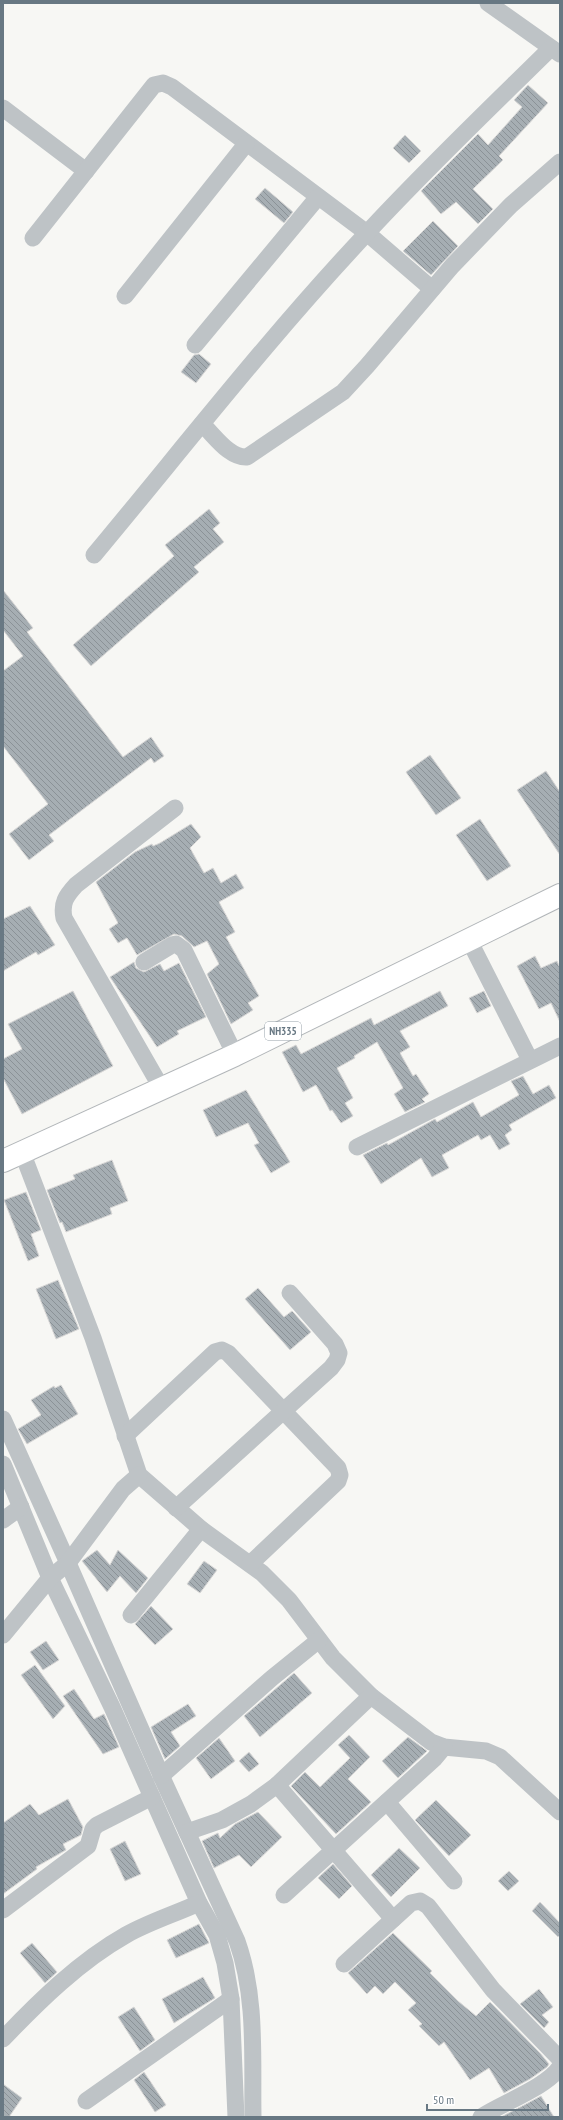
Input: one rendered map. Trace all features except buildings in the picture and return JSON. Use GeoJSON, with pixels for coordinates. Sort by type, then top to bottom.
{"type":"FeatureCollection","features":[{"type":"Feature","properties":{"kind":"highway","name":"NH335"},"geometry":{"type":"LineString","coordinates":[[3,1161],[235,1055],[560,895]]}},
{"type":"Feature","properties":{"kind":"street"},"geometry":{"type":"LineString","coordinates":[[94,555],[267,346],[367,233],[467,130],[556,51],[500,6]]}},
{"type":"Feature","properties":{"kind":"street"},"geometry":{"type":"LineString","coordinates":[[33,238],[154,85],[163,84],[172,88],[367,233],[432,289]]}},
{"type":"Feature","properties":{"kind":"street"},"geometry":{"type":"LineString","coordinates":[[3,108],[86,172]]}},
{"type":"Feature","properties":{"kind":"street"},"geometry":{"type":"LineString","coordinates":[[125,296],[246,144]]}},
{"type":"Feature","properties":{"kind":"street"},"geometry":{"type":"LineString","coordinates":[[202,424],[232,453],[238,457],[247,457],[343,392],[452,266],[511,204],[560,162]]}},
{"type":"Feature","properties":{"kind":"street"},"geometry":{"type":"LineString","coordinates":[[196,345],[318,197]]}},
{"type":"Feature","properties":{"kind":"street"},"geometry":{"type":"LineString","coordinates":[[162,1088],[64,918],[62,907],[66,896],[76,886],[175,808]]}},
{"type":"Feature","properties":{"kind":"street"},"geometry":{"type":"LineString","coordinates":[[470,940],[530,1060]]}},
{"type":"Feature","properties":{"kind":"street"},"geometry":{"type":"LineString","coordinates":[[144,962],[172,945],[176,944],[184,950],[235,1055]]}},
{"type":"Feature","properties":{"kind":"street"},"geometry":{"type":"LineString","coordinates":[[357,1147],[560,1046]]}},
{"type":"Feature","properties":{"kind":"street"},"geometry":{"type":"LineString","coordinates":[[22,1152],[93,1338],[139,1475],[201,1529],[262,1573],[289,1600],[319,1640],[350,1676],[371,1696],[432,1742],[444,1747],[486,1751],[500,1757],[560,1812]]}},
{"type":"Feature","properties":{"kind":"street"},"geometry":{"type":"LineString","coordinates":[[176,1508],[331,1368],[337,1360],[339,1353],[335,1344],[290,1293]]}},
{"type":"Feature","properties":{"kind":"street"},"geometry":{"type":"LineString","coordinates":[[125,1436],[215,1352],[222,1350],[228,1353],[284,1410],[338,1468],[340,1475],[338,1481],[250,1564]]}},
{"type":"Feature","properties":{"kind":"street"},"geometry":{"type":"LineString","coordinates":[[3,1419],[59,1571],[112,1708],[199,1903],[216,1936],[225,1963],[231,1999],[236,2117]]}},
{"type":"Feature","properties":{"kind":"street"},"geometry":{"type":"LineString","coordinates":[[3,1464],[21,1507],[59,1571],[162,1776],[234,1934],[244,1962],[250,2002],[253,2117]]}},
{"type":"Feature","properties":{"kind":"street"},"geometry":{"type":"LineString","coordinates":[[3,1635],[59,1571],[123,1489],[139,1475]]}},
{"type":"Feature","properties":{"kind":"street"},"geometry":{"type":"LineString","coordinates":[[3,1520],[21,1507]]}},
{"type":"Feature","properties":{"kind":"street"},"geometry":{"type":"LineString","coordinates":[[131,1615],[201,1529]]}},
{"type":"Feature","properties":{"kind":"street"},"geometry":{"type":"LineString","coordinates":[[162,1776],[272,1678],[319,1640]]}},
{"type":"Feature","properties":{"kind":"street"},"geometry":{"type":"LineString","coordinates":[[187,1832],[222,1820],[251,1804],[277,1785],[371,1696]]}},
{"type":"Feature","properties":{"kind":"street"},"geometry":{"type":"LineString","coordinates":[[284,1895],[434,1759],[444,1747]]}},
{"type":"Feature","properties":{"kind":"street"},"geometry":{"type":"LineString","coordinates":[[277,1785],[335,1850],[393,1919]]}},
{"type":"Feature","properties":{"kind":"street"},"geometry":{"type":"LineString","coordinates":[[3,1910],[88,1846],[93,1829],[97,1825],[152,1797]]}},
{"type":"Feature","properties":{"kind":"street"},"geometry":{"type":"LineString","coordinates":[[387,1802],[454,1882]]}},
{"type":"Feature","properties":{"kind":"street"},"geometry":{"type":"LineString","coordinates":[[344,1964],[411,1903],[420,1901],[428,1906],[492,1990],[560,2059]]}},
{"type":"Feature","properties":{"kind":"street"},"geometry":{"type":"LineString","coordinates":[[3,2039],[29,2012],[91,1959],[127,1935],[199,1903]]}},
{"type":"Feature","properties":{"kind":"street"},"geometry":{"type":"LineString","coordinates":[[86,2101],[231,1999]]}},
{"type":"Feature","properties":{"kind":"street"},"geometry":{"type":"LineString","coordinates":[[481,2117],[554,2074],[560,2067]]}}]}
